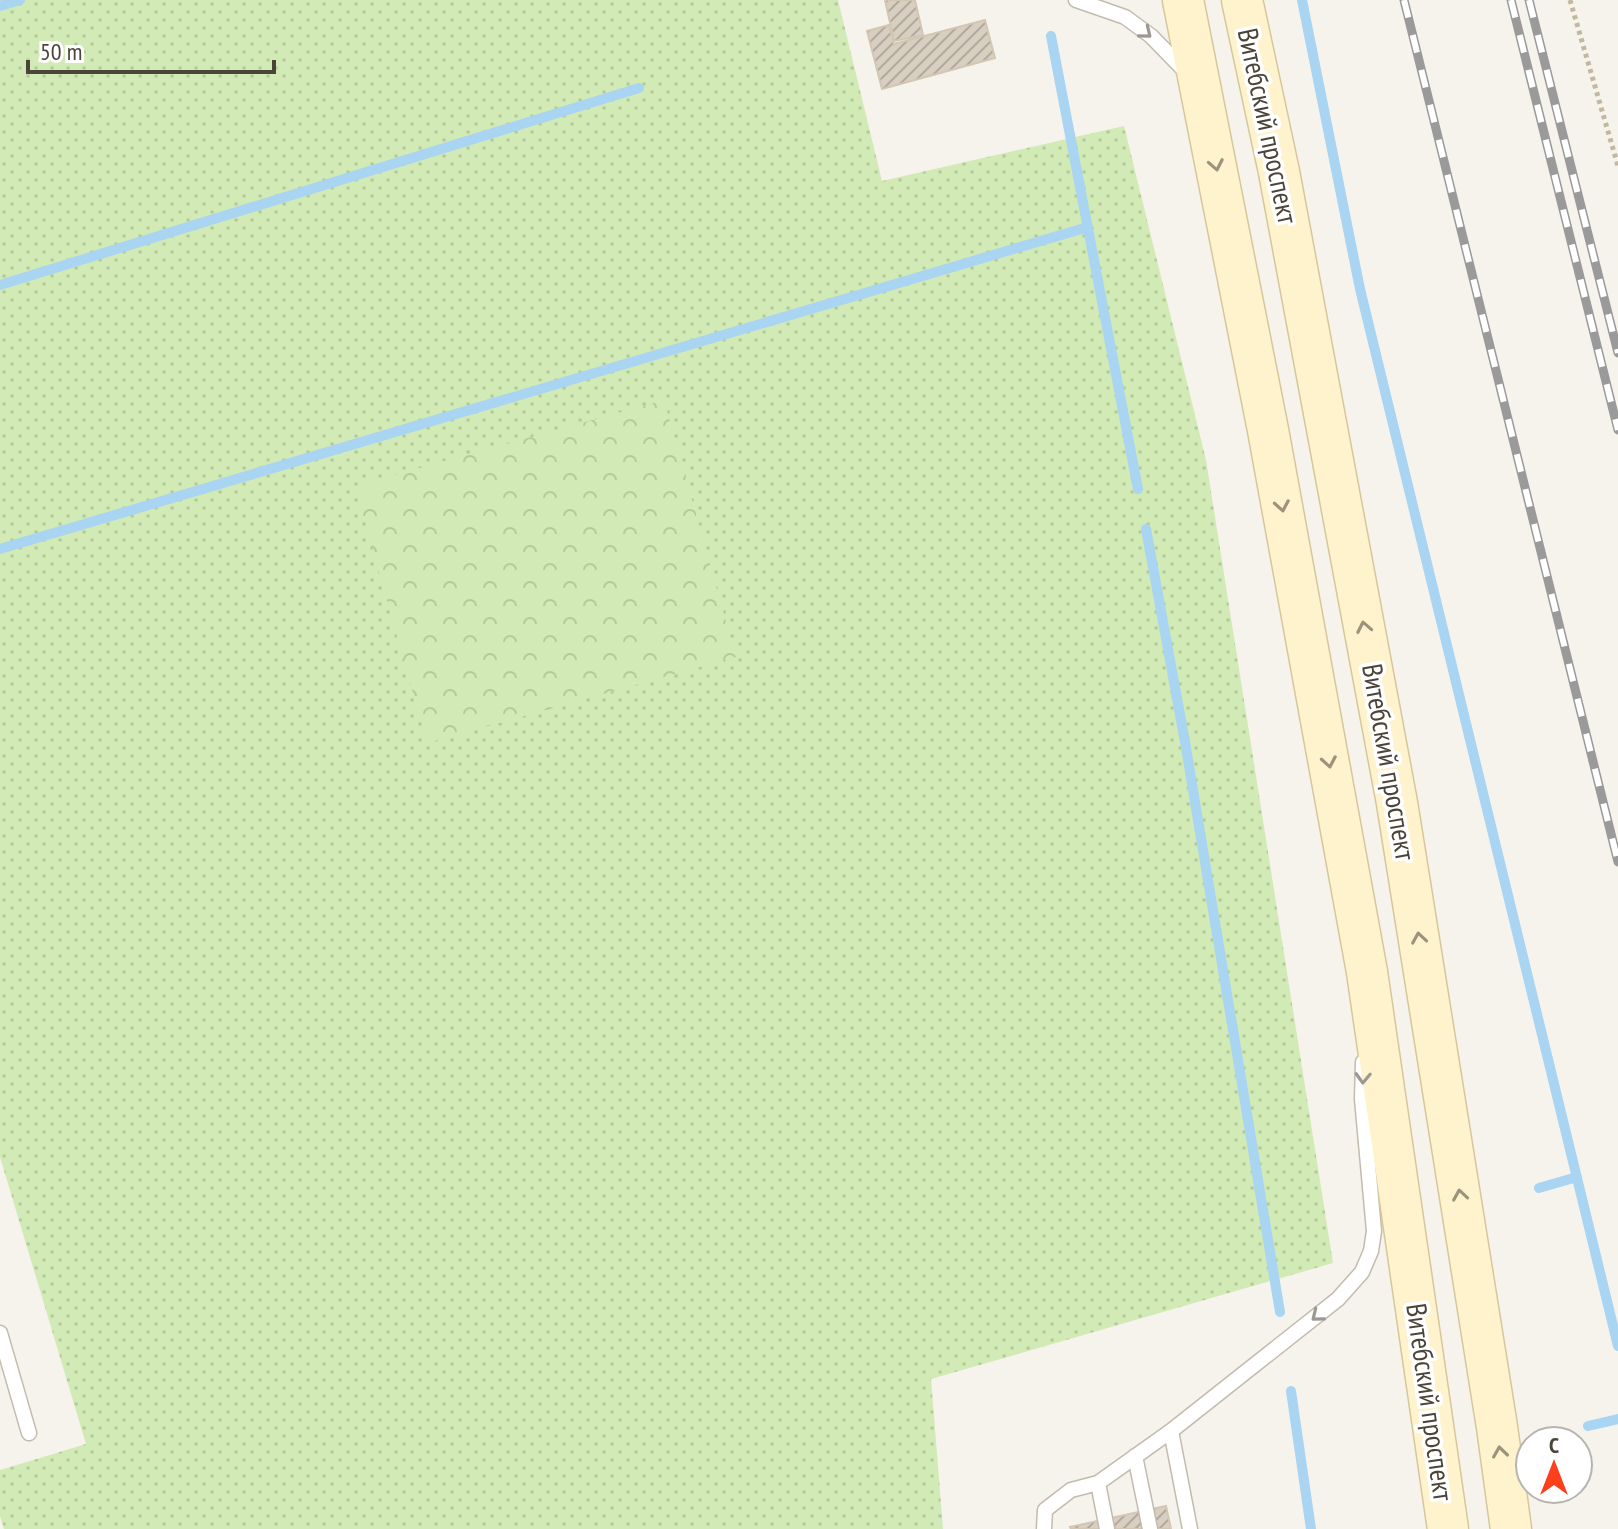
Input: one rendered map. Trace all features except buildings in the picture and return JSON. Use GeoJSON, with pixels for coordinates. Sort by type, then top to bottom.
{"type":"FeatureCollection","features":[{"type":"Feature","properties":{"kind":"main road","name":"Витебский проспект"},"geometry":{"type":"LineString","coordinates":[[1183,0],[1268,430],[1367,972],[1448,1529]]}},
{"type":"Feature","properties":{"kind":"main road","name":"Витебский проспект"},"geometry":{"type":"LineString","coordinates":[[1242,0],[1279,172],[1397,803],[1495,1411],[1511,1529]]}},
{"type":"Feature","properties":{"kind":"lane"},"geometry":{"type":"LineString","coordinates":[[1076,0],[1125,17],[1151,36],[1202,88]]}},
{"type":"Feature","properties":{"kind":"lane"},"geometry":{"type":"LineString","coordinates":[[1044,1529],[1045,1510],[1071,1490],[1098,1483],[1171,1431],[1338,1299],[1362,1272],[1371,1251],[1374,1231],[1362,1099],[1367,972]]}},
{"type":"Feature","properties":{"kind":"lane"},"geometry":{"type":"LineString","coordinates":[[0,1333],[29,1433]]}},
{"type":"Feature","properties":{"kind":"lane"},"geometry":{"type":"LineString","coordinates":[[1171,1431],[1190,1529]]}},
{"type":"Feature","properties":{"kind":"lane"},"geometry":{"type":"LineString","coordinates":[[1135,1456],[1150,1529]]}},
{"type":"Feature","properties":{"kind":"lane"},"geometry":{"type":"LineString","coordinates":[[1098,1483],[1107,1529]]}},
{"type":"Feature","properties":{"kind":"path"},"geometry":{"type":"LineString","coordinates":[[1570,0],[1618,166]]}},
{"type":"Feature","properties":{"kind":"green space"},"geometry":{"type":"Polygon","coordinates":[[[0,0],[838,0],[882,181],[1124,126],[1206,460],[1333,1263],[931,1379],[943,1529],[4,1529],[0,1516],[0,1470],[86,1444],[0,1157],[0,0]]]}},
{"type":"Feature","properties":{"kind":"green space"},"geometry":{"type":"Polygon","coordinates":[[[664,400],[736,657],[427,743],[355,486],[664,400]]]}},
{"type":"Feature","properties":{"kind":"waterway"},"geometry":{"type":"LineString","coordinates":[[0,6],[20,0]]}},
{"type":"Feature","properties":{"kind":"waterway"},"geometry":{"type":"LineString","coordinates":[[1302,0],[1360,289],[1618,1346]]}},
{"type":"Feature","properties":{"kind":"waterway"},"geometry":{"type":"LineString","coordinates":[[1051,36],[1138,489]]}},
{"type":"Feature","properties":{"kind":"waterway"},"geometry":{"type":"LineString","coordinates":[[0,285],[639,88]]}},
{"type":"Feature","properties":{"kind":"waterway"},"geometry":{"type":"LineString","coordinates":[[0,549],[1088,227]]}},
{"type":"Feature","properties":{"kind":"waterway"},"geometry":{"type":"LineString","coordinates":[[1146,529],[1185,742],[1280,1312]]}},
{"type":"Feature","properties":{"kind":"waterway"},"geometry":{"type":"LineString","coordinates":[[1539,1188],[1577,1177]]}},
{"type":"Feature","properties":{"kind":"waterway"},"geometry":{"type":"LineString","coordinates":[[1291,1391],[1311,1529]]}},
{"type":"Feature","properties":{"kind":"waterway"},"geometry":{"type":"LineString","coordinates":[[1592,1425],[1618,1419]]}},
{"type":"Feature","properties":{"kind":"railway"},"geometry":{"type":"LineString","coordinates":[[1404,0],[1618,862]]}},
{"type":"Feature","properties":{"kind":"railway"},"geometry":{"type":"LineString","coordinates":[[1511,0],[1618,430]]}},
{"type":"Feature","properties":{"kind":"railway"},"geometry":{"type":"LineString","coordinates":[[1529,0],[1618,353]]}}]}
